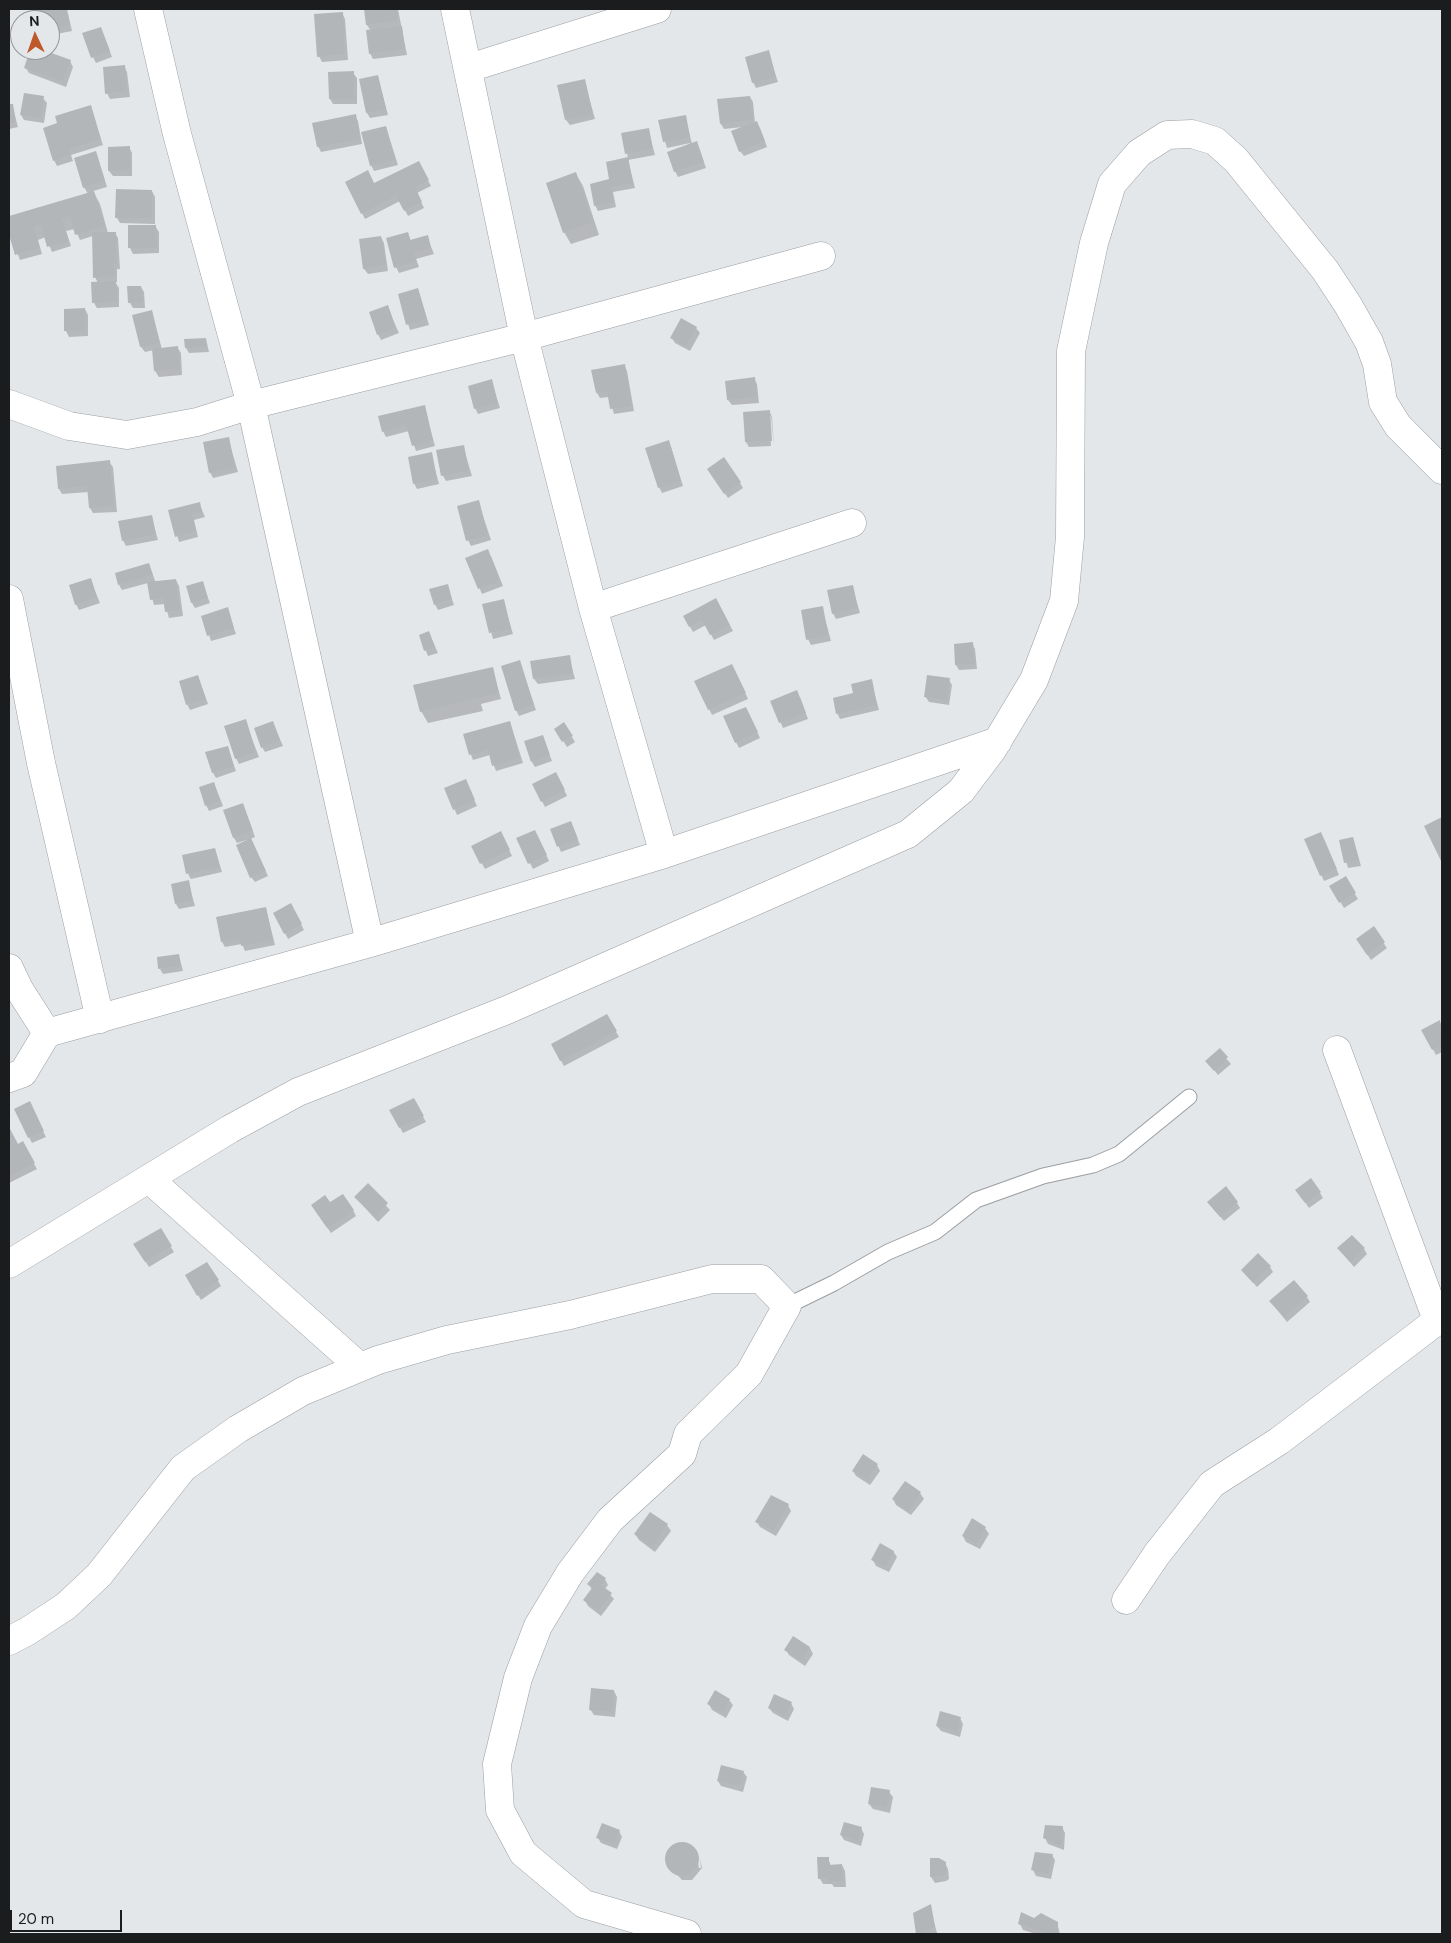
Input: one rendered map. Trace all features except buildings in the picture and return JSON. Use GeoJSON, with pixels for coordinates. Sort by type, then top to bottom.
{"type":"FeatureCollection","features":[{"type":"Feature","properties":{"kind":"street"},"geometry":{"type":"LineString","coordinates":[[148,9],[176,134],[251,405],[370,943]]}},
{"type":"Feature","properties":{"kind":"street"},"geometry":{"type":"LineString","coordinates":[[455,9],[469,68],[524,337],[593,608],[664,854]]}},
{"type":"Feature","properties":{"kind":"street"},"geometry":{"type":"LineString","coordinates":[[469,68],[657,9]]}},
{"type":"Feature","properties":{"kind":"street"},"geometry":{"type":"LineString","coordinates":[[9,1264],[230,1129],[298,1092],[507,1010],[908,834],[961,790],[998,741],[1034,680],[1064,601],[1070,537],[1071,351],[1094,243],[1112,184],[1139,153],[1167,135],[1192,134],[1215,141],[1236,160],[1325,270],[1369,342],[1377,364],[1383,402],[1398,426],[1442,470]]}},
{"type":"Feature","properties":{"kind":"street"},"geometry":{"type":"LineString","coordinates":[[9,404],[69,426],[127,434],[197,422],[251,405],[524,337],[821,256]]}},
{"type":"Feature","properties":{"kind":"street"},"geometry":{"type":"LineString","coordinates":[[593,608],[852,523]]}},
{"type":"Feature","properties":{"kind":"street"},"geometry":{"type":"LineString","coordinates":[[9,599],[41,763],[100,1019]]}},
{"type":"Feature","properties":{"kind":"street"},"geometry":{"type":"LineString","coordinates":[[9,1078],[23,1072],[47,1033],[370,943],[664,854],[998,741]]}},
{"type":"Feature","properties":{"kind":"street"},"geometry":{"type":"LineString","coordinates":[[9,968],[19,989],[47,1033]]}},
{"type":"Feature","properties":{"kind":"street"},"geometry":{"type":"LineString","coordinates":[[1126,1600],[1156,1554],[1212,1484],[1279,1441],[1440,1318],[1337,1050]]}},
{"type":"Feature","properties":{"kind":"street"},"geometry":{"type":"LineString","coordinates":[[149,1179],[360,1368]]}},
{"type":"Feature","properties":{"kind":"street"},"geometry":{"type":"LineString","coordinates":[[9,1641],[66,1606],[99,1575],[183,1468],[238,1429],[303,1391],[378,1360],[447,1340],[570,1315],[712,1279],[761,1279],[787,1306],[749,1374],[688,1434],[682,1454],[610,1520],[570,1573],[538,1626],[518,1678],[497,1764],[500,1810],[523,1853],[584,1904],[687,1934]]}},
{"type":"Feature","properties":{"kind":"lane"},"geometry":{"type":"LineString","coordinates":[[787,1306],[834,1283],[888,1252],[935,1232],[976,1200],[1043,1176],[1094,1165],[1119,1154],[1189,1097]]}}]}
